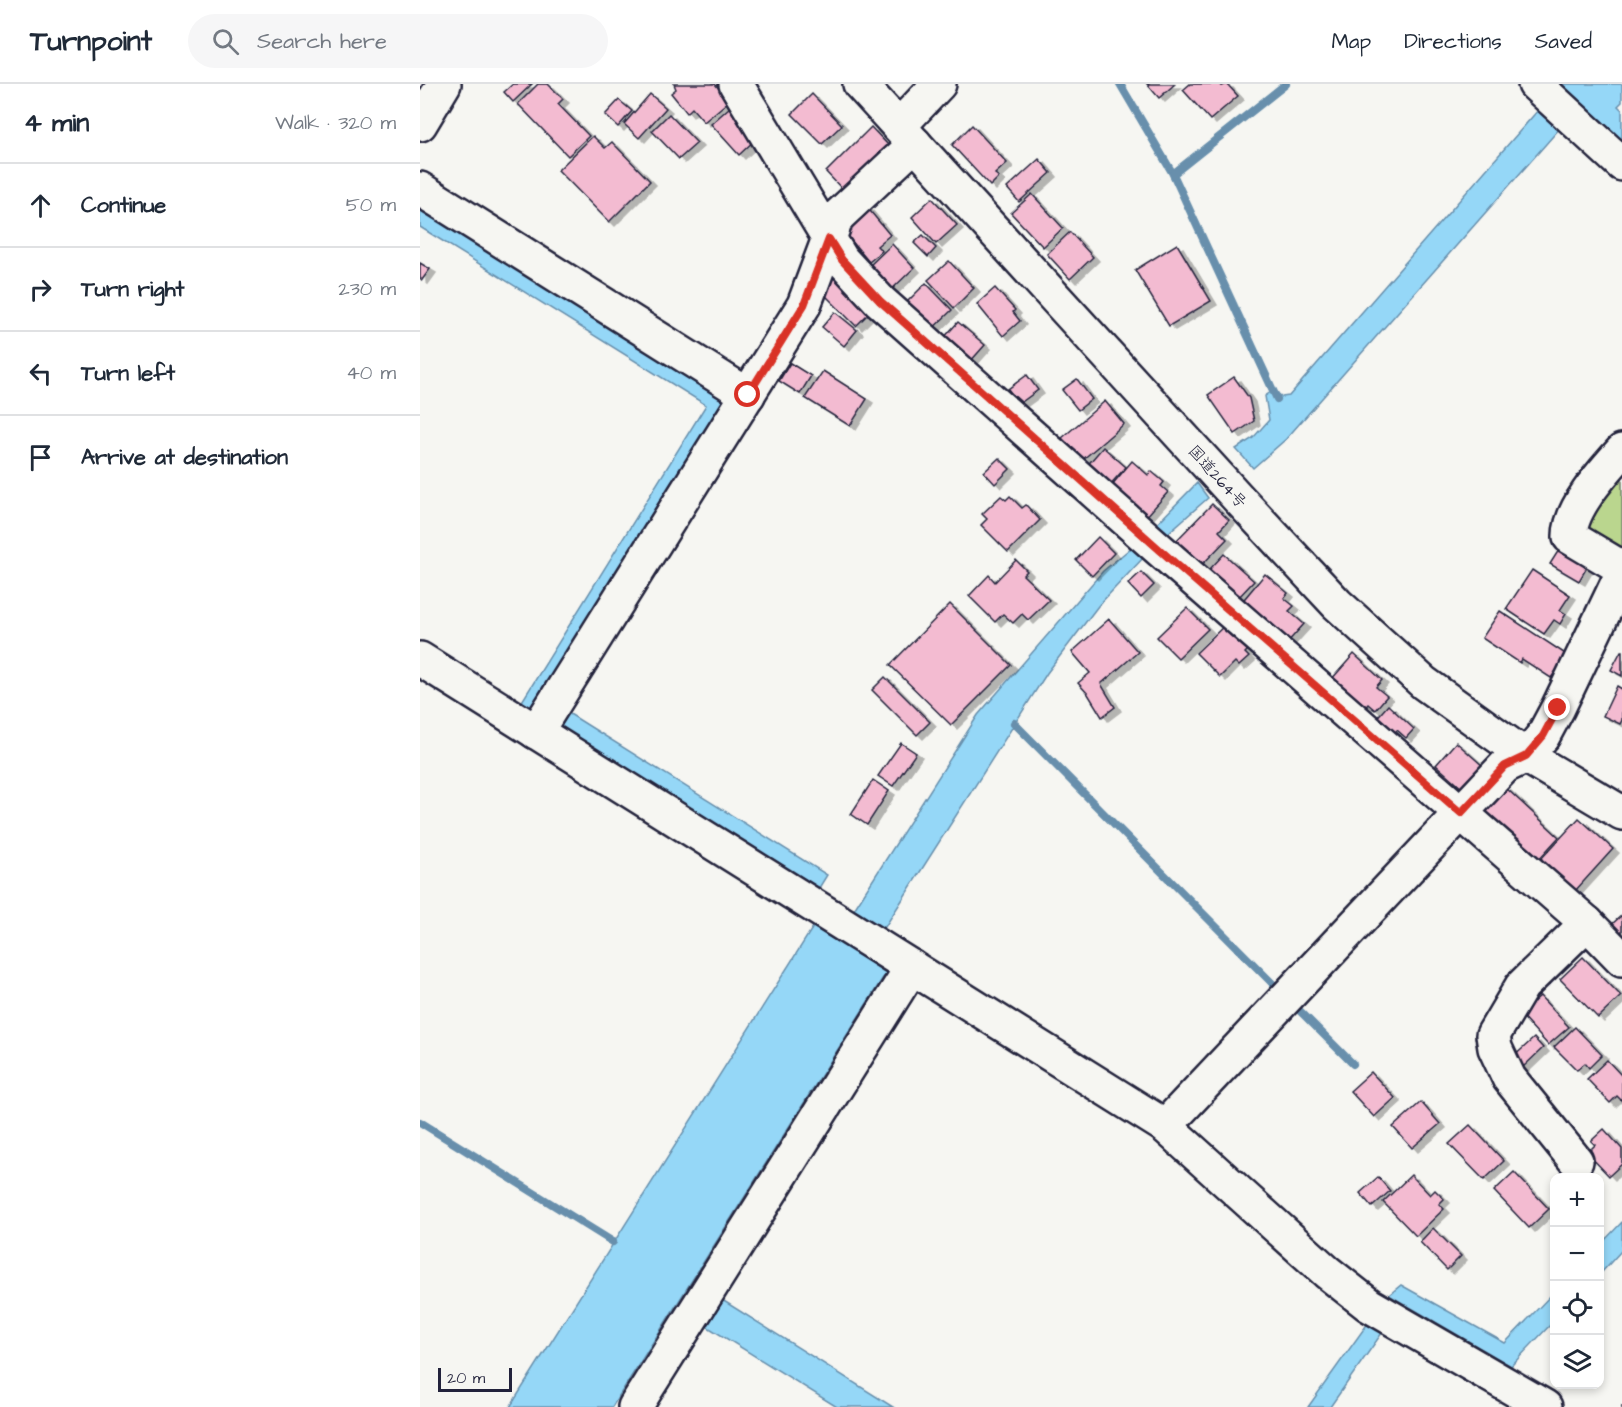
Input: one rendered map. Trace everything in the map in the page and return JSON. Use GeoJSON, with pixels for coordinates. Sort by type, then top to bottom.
{"type":"FeatureCollection","features":[{"type":"Feature","properties":{"kind":"main road"},"geometry":{"type":"LineString","coordinates":[[420,124],[444,84]]}},
{"type":"Feature","properties":{"kind":"main road"},"geometry":{"type":"LineString","coordinates":[[736,84],[842,260],[880,301],[1587,923],[1622,958]]}},
{"type":"Feature","properties":{"kind":"main road","name":"国道264号"},"geometry":{"type":"LineString","coordinates":[[860,84],[1337,604],[1424,683],[1526,756],[1622,813]]}},
{"type":"Feature","properties":{"kind":"main road"},"geometry":{"type":"LineString","coordinates":[[536,732],[804,305],[837,217],[907,135],[939,84]]}},
{"type":"Feature","properties":{"kind":"main road"},"geometry":{"type":"LineString","coordinates":[[1552,100],[1622,164]]}},
{"type":"Feature","properties":{"kind":"main road"},"geometry":{"type":"LineString","coordinates":[[420,189],[748,395]]}},
{"type":"Feature","properties":{"kind":"main road"},"geometry":{"type":"LineString","coordinates":[[1622,451],[1595,481],[1569,525],[1569,537],[1622,568]]}},
{"type":"Feature","properties":{"kind":"main road"},"geometry":{"type":"LineString","coordinates":[[1166,1126],[1505,766],[1526,756],[1543,736],[1622,574]]}},
{"type":"Feature","properties":{"kind":"main road"},"geometry":{"type":"LineString","coordinates":[[420,659],[1166,1126],[1327,1272],[1369,1305],[1545,1407]]}},
{"type":"Feature","properties":{"kind":"main road"},"geometry":{"type":"LineString","coordinates":[[1576,1161],[1509,1078],[1495,1048],[1493,1035],[1522,986],[1587,923]]}},
{"type":"Feature","properties":{"kind":"main road"},"geometry":{"type":"LineString","coordinates":[[635,1407],[912,967]]}},
{"type":"Feature","properties":{"kind":"green space"},"geometry":{"type":"Polygon","coordinates":[[[1622,466],[1622,552],[1580,530],[1622,466]]]}},
{"type":"Feature","properties":{"kind":"water"},"geometry":{"type":"Polygon","coordinates":[[[1560,84],[1622,84],[1622,102],[1618,106],[1622,110],[1622,144],[1560,128],[1286,439],[1253,468],[1236,449],[1253,438],[1269,420],[1265,396],[1274,390],[1282,397],[1289,396],[1539,109],[1566,90],[1560,84]]]}},
{"type":"Feature","properties":{"kind":"water"},"geometry":{"type":"Polygon","coordinates":[[[420,207],[728,400],[535,712],[521,703],[706,405],[420,227],[420,207]]]}},
{"type":"Feature","properties":{"kind":"water"},"geometry":{"type":"Polygon","coordinates":[[[1197,483],[1208,498],[1160,540],[1098,606],[1047,673],[883,930],[875,926],[857,954],[886,973],[612,1407],[510,1407],[813,927],[843,945],[861,916],[853,911],[978,715],[1103,571],[1144,537],[1197,483]]]}},
{"type":"Feature","properties":{"kind":"water"},"geometry":{"type":"Polygon","coordinates":[[[565,711],[827,875],[819,888],[557,725],[565,711]]]}},
{"type":"Feature","properties":{"kind":"water"},"geometry":{"type":"Polygon","coordinates":[[[1622,1222],[1622,1250],[1604,1270],[1604,1241],[1622,1222]]]}},
{"type":"Feature","properties":{"kind":"water"},"geometry":{"type":"Polygon","coordinates":[[[1401,1285],[1505,1343],[1550,1296],[1550,1325],[1511,1366],[1389,1295],[1401,1285]]]}},
{"type":"Feature","properties":{"kind":"water"},"geometry":{"type":"Polygon","coordinates":[[[719,1298],[893,1407],[837,1407],[703,1324],[719,1298]]]}},
{"type":"Feature","properties":{"kind":"water"},"geometry":{"type":"Polygon","coordinates":[[[1368,1323],[1382,1333],[1330,1407],[1308,1407],[1368,1323]]]}},
{"type":"Feature","properties":{"kind":"building"},"geometry":{"type":"Polygon","coordinates":[[[513,84],[532,84],[513,102],[504,92],[513,84]]]}},
{"type":"Feature","properties":{"kind":"building"},"geometry":{"type":"Polygon","coordinates":[[[538,84],[548,84],[563,99],[558,104],[589,136],[568,156],[518,104],[538,84]]]}},
{"type":"Feature","properties":{"kind":"building"},"geometry":{"type":"Polygon","coordinates":[[[674,84],[715,84],[729,101],[704,122],[692,108],[687,113],[671,93],[676,89],[674,84]]]}},
{"type":"Feature","properties":{"kind":"building"},"geometry":{"type":"Polygon","coordinates":[[[1147,84],[1175,84],[1159,98],[1147,84]]]}},
{"type":"Feature","properties":{"kind":"building"},"geometry":{"type":"Polygon","coordinates":[[[1190,84],[1220,84],[1222,86],[1227,84],[1238,96],[1210,120],[1183,90],[1190,84]]]}},
{"type":"Feature","properties":{"kind":"building"},"geometry":{"type":"Polygon","coordinates":[[[650,94],[666,108],[639,138],[624,124],[650,94]]]}},
{"type":"Feature","properties":{"kind":"building"},"geometry":{"type":"Polygon","coordinates":[[[812,94],[842,125],[822,144],[792,114],[812,94]]]}},
{"type":"Feature","properties":{"kind":"building"},"geometry":{"type":"Polygon","coordinates":[[[619,100],[632,111],[618,127],[605,115],[619,100]]]}},
{"type":"Feature","properties":{"kind":"building"},"geometry":{"type":"Polygon","coordinates":[[[730,107],[757,138],[739,155],[711,124],[730,107]]]}},
{"type":"Feature","properties":{"kind":"building"},"geometry":{"type":"Polygon","coordinates":[[[669,114],[697,143],[679,159],[652,131],[669,114]]]}},
{"type":"Feature","properties":{"kind":"building"},"geometry":{"type":"Polygon","coordinates":[[[972,125],[1007,163],[995,174],[999,177],[990,186],[952,145],[972,125]]]}},
{"type":"Feature","properties":{"kind":"building"},"geometry":{"type":"Polygon","coordinates":[[[871,127],[888,145],[843,190],[826,172],[871,127]]]}},
{"type":"Feature","properties":{"kind":"building"},"geometry":{"type":"Polygon","coordinates":[[[593,136],[605,148],[612,142],[650,181],[609,222],[558,170],[593,136]]]}},
{"type":"Feature","properties":{"kind":"building"},"geometry":{"type":"Polygon","coordinates":[[[1039,159],[1051,173],[1019,202],[1007,188],[1039,159]]]}},
{"type":"Feature","properties":{"kind":"building"},"geometry":{"type":"Polygon","coordinates":[[[1032,194],[1063,228],[1043,247],[1011,213],[1032,194]]]}},
{"type":"Feature","properties":{"kind":"building"},"geometry":{"type":"Polygon","coordinates":[[[932,198],[957,225],[936,244],[912,217],[932,198]]]}},
{"type":"Feature","properties":{"kind":"building"},"geometry":{"type":"Polygon","coordinates":[[[866,206],[890,235],[877,246],[882,251],[869,262],[841,228],[866,206]]]}},
{"type":"Feature","properties":{"kind":"building"},"geometry":{"type":"Polygon","coordinates":[[[1070,232],[1093,257],[1070,279],[1047,254],[1070,232]]]}},
{"type":"Feature","properties":{"kind":"building"},"geometry":{"type":"Polygon","coordinates":[[[923,235],[936,248],[928,257],[914,243],[923,235]]]}},
{"type":"Feature","properties":{"kind":"building"},"geometry":{"type":"Polygon","coordinates":[[[892,244],[914,268],[888,293],[866,269],[892,244]]]}},
{"type":"Feature","properties":{"kind":"building"},"geometry":{"type":"Polygon","coordinates":[[[1177,244],[1211,301],[1169,326],[1135,270],[1177,244]]]}},
{"type":"Feature","properties":{"kind":"building"},"geometry":{"type":"Polygon","coordinates":[[[949,261],[974,288],[954,308],[928,280],[949,261]]]}},
{"type":"Feature","properties":{"kind":"building"},"geometry":{"type":"Polygon","coordinates":[[[420,263],[430,269],[422,280],[420,278],[420,263]]]}},
{"type":"Feature","properties":{"kind":"building"},"geometry":{"type":"Polygon","coordinates":[[[837,273],[873,309],[856,326],[820,290],[837,273]]]}},
{"type":"Feature","properties":{"kind":"building"},"geometry":{"type":"Polygon","coordinates":[[[926,283],[952,310],[927,334],[901,308],[926,283]]]}},
{"type":"Feature","properties":{"kind":"building"},"geometry":{"type":"Polygon","coordinates":[[[995,288],[1015,310],[1013,312],[1020,321],[1003,336],[977,304],[995,288]]]}},
{"type":"Feature","properties":{"kind":"building"},"geometry":{"type":"Polygon","coordinates":[[[835,312],[857,330],[844,346],[822,327],[835,312]]]}},
{"type":"Feature","properties":{"kind":"building"},"geometry":{"type":"Polygon","coordinates":[[[958,322],[985,345],[969,363],[942,340],[958,322]]]}},
{"type":"Feature","properties":{"kind":"building"},"geometry":{"type":"Polygon","coordinates":[[[790,363],[811,376],[800,394],[779,381],[790,363]]]}},
{"type":"Feature","properties":{"kind":"building"},"geometry":{"type":"Polygon","coordinates":[[[823,371],[867,399],[850,426],[805,398],[823,371]]]}},
{"type":"Feature","properties":{"kind":"building"},"geometry":{"type":"Polygon","coordinates":[[[1027,375],[1038,390],[1019,404],[1008,389],[1027,375]]]}},
{"type":"Feature","properties":{"kind":"building"},"geometry":{"type":"Polygon","coordinates":[[[1234,377],[1249,398],[1254,421],[1235,434],[1208,395],[1234,377]]]}},
{"type":"Feature","properties":{"kind":"building"},"geometry":{"type":"Polygon","coordinates":[[[1077,379],[1092,399],[1078,410],[1062,390],[1077,379]]]}},
{"type":"Feature","properties":{"kind":"building"},"geometry":{"type":"Polygon","coordinates":[[[1105,401],[1124,424],[1081,461],[1062,438],[1105,401]]]}},
{"type":"Feature","properties":{"kind":"building"},"geometry":{"type":"Polygon","coordinates":[[[1103,447],[1126,467],[1107,488],[1085,468],[1103,447]]]}},
{"type":"Feature","properties":{"kind":"building"},"geometry":{"type":"Polygon","coordinates":[[[999,458],[1010,469],[995,484],[984,472],[999,458]]]}},
{"type":"Feature","properties":{"kind":"building"},"geometry":{"type":"Polygon","coordinates":[[[1132,461],[1148,475],[1151,471],[1164,482],[1161,486],[1168,492],[1146,517],[1111,486],[1132,461]]]}},
{"type":"Feature","properties":{"kind":"building"},"geometry":{"type":"Polygon","coordinates":[[[1001,496],[1006,500],[1010,496],[1022,508],[1026,505],[1040,520],[1008,552],[981,525],[987,519],[982,514],[1001,496]]]}},
{"type":"Feature","properties":{"kind":"building"},"geometry":{"type":"Polygon","coordinates":[[[1212,504],[1229,520],[1219,531],[1227,539],[1198,569],[1173,544],[1212,504]]]}},
{"type":"Feature","properties":{"kind":"building"},"geometry":{"type":"Polygon","coordinates":[[[1098,537],[1114,553],[1092,576],[1076,560],[1098,537]]]}},
{"type":"Feature","properties":{"kind":"building"},"geometry":{"type":"Polygon","coordinates":[[[1562,545],[1590,562],[1579,581],[1550,564],[1562,545]]]}},
{"type":"Feature","properties":{"kind":"building"},"geometry":{"type":"Polygon","coordinates":[[[1224,554],[1254,581],[1238,598],[1209,570],[1224,554]]]}},
{"type":"Feature","properties":{"kind":"building"},"geometry":{"type":"Polygon","coordinates":[[[1016,560],[1027,571],[1023,575],[1049,600],[1028,620],[1022,614],[1013,623],[1003,614],[995,622],[969,596],[989,575],[995,582],[1016,560]]]}},
{"type":"Feature","properties":{"kind":"building"},"geometry":{"type":"Polygon","coordinates":[[[1532,570],[1570,595],[1560,610],[1566,614],[1560,624],[1554,620],[1544,634],[1506,609],[1532,570]]]}},
{"type":"Feature","properties":{"kind":"building"},"geometry":{"type":"Polygon","coordinates":[[[1141,572],[1154,585],[1141,598],[1128,584],[1141,572]]]}},
{"type":"Feature","properties":{"kind":"building"},"geometry":{"type":"Polygon","coordinates":[[[1265,574],[1288,593],[1284,598],[1294,606],[1289,611],[1304,624],[1286,644],[1240,604],[1265,574]]]}},
{"type":"Feature","properties":{"kind":"building"},"geometry":{"type":"Polygon","coordinates":[[[950,604],[1011,665],[951,725],[890,665],[950,604]]]}},
{"type":"Feature","properties":{"kind":"building"},"geometry":{"type":"Polygon","coordinates":[[[1187,608],[1208,629],[1178,658],[1157,637],[1187,608]]]}},
{"type":"Feature","properties":{"kind":"building"},"geometry":{"type":"Polygon","coordinates":[[[1500,611],[1567,655],[1551,678],[1522,659],[1520,663],[1482,638],[1500,611]]]}},
{"type":"Feature","properties":{"kind":"building"},"geometry":{"type":"Polygon","coordinates":[[[1109,619],[1138,652],[1101,684],[1115,707],[1102,717],[1088,694],[1078,683],[1090,673],[1072,652],[1109,619]]]}},
{"type":"Feature","properties":{"kind":"building"},"geometry":{"type":"Polygon","coordinates":[[[1227,623],[1251,647],[1245,653],[1249,657],[1239,666],[1235,662],[1220,677],[1196,653],[1227,623]]]}},
{"type":"Feature","properties":{"kind":"building"},"geometry":{"type":"Polygon","coordinates":[[[1622,651],[1622,676],[1611,670],[1622,651]]]}},
{"type":"Feature","properties":{"kind":"building"},"geometry":{"type":"Polygon","coordinates":[[[1354,654],[1382,680],[1376,687],[1387,696],[1375,710],[1368,704],[1363,710],[1330,681],[1354,654]]]}},
{"type":"Feature","properties":{"kind":"building"},"geometry":{"type":"Polygon","coordinates":[[[885,677],[930,722],[917,735],[872,690],[885,677]]]}},
{"type":"Feature","properties":{"kind":"building"},"geometry":{"type":"Polygon","coordinates":[[[1617,686],[1622,689],[1620,724],[1603,716],[1617,686]]]}},
{"type":"Feature","properties":{"kind":"building"},"geometry":{"type":"Polygon","coordinates":[[[1388,705],[1414,729],[1406,738],[1397,730],[1392,736],[1375,720],[1388,705]]]}},
{"type":"Feature","properties":{"kind":"building"},"geometry":{"type":"Polygon","coordinates":[[[1456,742],[1484,767],[1463,789],[1436,765],[1456,742]]]}},
{"type":"Feature","properties":{"kind":"building"},"geometry":{"type":"Polygon","coordinates":[[[901,743],[916,753],[893,786],[878,776],[901,743]]]}},
{"type":"Feature","properties":{"kind":"building"},"geometry":{"type":"Polygon","coordinates":[[[873,780],[889,791],[867,825],[851,814],[873,780]]]}},
{"type":"Feature","properties":{"kind":"building"},"geometry":{"type":"Polygon","coordinates":[[[1505,787],[1559,837],[1538,860],[1484,810],[1505,787]]]}},
{"type":"Feature","properties":{"kind":"building"},"geometry":{"type":"Polygon","coordinates":[[[1579,818],[1613,849],[1575,891],[1540,860],[1579,818]]]}},
{"type":"Feature","properties":{"kind":"building"},"geometry":{"type":"Polygon","coordinates":[[[1622,915],[1622,936],[1611,925],[1622,915]]]}},
{"type":"Feature","properties":{"kind":"building"},"geometry":{"type":"Polygon","coordinates":[[[1583,957],[1621,996],[1598,1018],[1560,979],[1583,957]]]}},
{"type":"Feature","properties":{"kind":"building"},"geometry":{"type":"Polygon","coordinates":[[[1540,996],[1569,1027],[1548,1045],[1520,1014],[1540,996]]]}},
{"type":"Feature","properties":{"kind":"building"},"geometry":{"type":"Polygon","coordinates":[[[1575,1027],[1602,1055],[1589,1068],[1585,1063],[1577,1070],[1554,1047],[1575,1027]]]}},
{"type":"Feature","properties":{"kind":"building"},"geometry":{"type":"Polygon","coordinates":[[[1534,1038],[1543,1048],[1521,1069],[1512,1058],[1534,1038]]]}},
{"type":"Feature","properties":{"kind":"building"},"geometry":{"type":"Polygon","coordinates":[[[1607,1060],[1622,1076],[1622,1101],[1617,1096],[1610,1103],[1587,1079],[1607,1060]]]}},
{"type":"Feature","properties":{"kind":"building"},"geometry":{"type":"Polygon","coordinates":[[[1371,1072],[1395,1098],[1374,1117],[1350,1091],[1371,1072]]]}},
{"type":"Feature","properties":{"kind":"building"},"geometry":{"type":"Polygon","coordinates":[[[1421,1102],[1440,1124],[1412,1148],[1393,1127],[1421,1102]]]}},
{"type":"Feature","properties":{"kind":"building"},"geometry":{"type":"Polygon","coordinates":[[[1470,1125],[1504,1161],[1484,1180],[1449,1144],[1470,1125]]]}},
{"type":"Feature","properties":{"kind":"building"},"geometry":{"type":"Polygon","coordinates":[[[1604,1129],[1622,1149],[1622,1164],[1609,1176],[1587,1153],[1595,1145],[1591,1141],[1604,1129]]]}},
{"type":"Feature","properties":{"kind":"building"},"geometry":{"type":"Polygon","coordinates":[[[1514,1172],[1549,1209],[1529,1228],[1494,1191],[1514,1172]]]}},
{"type":"Feature","properties":{"kind":"building"},"geometry":{"type":"Polygon","coordinates":[[[1411,1175],[1430,1195],[1435,1190],[1444,1199],[1439,1204],[1444,1209],[1416,1236],[1383,1202],[1411,1175]]]}},
{"type":"Feature","properties":{"kind":"building"},"geometry":{"type":"Polygon","coordinates":[[[1378,1177],[1390,1191],[1372,1207],[1360,1193],[1378,1177]]]}},
{"type":"Feature","properties":{"kind":"building"},"geometry":{"type":"Polygon","coordinates":[[[1433,1228],[1461,1256],[1447,1270],[1420,1242],[1433,1228]]]}},
{"type":"Feature","properties":{"kind":"waterway"},"geometry":{"type":"LineString","coordinates":[[1120,84],[1173,174],[1277,399]]}},
{"type":"Feature","properties":{"kind":"waterway"},"geometry":{"type":"LineString","coordinates":[[1173,174],[1286,84]]}},
{"type":"Feature","properties":{"kind":"waterway"},"geometry":{"type":"LineString","coordinates":[[1014,723],[1275,986]]}},
{"type":"Feature","properties":{"kind":"waterway"},"geometry":{"type":"LineString","coordinates":[[1297,1008],[1353,1064]]}},
{"type":"Feature","properties":{"kind":"waterway"},"geometry":{"type":"LineString","coordinates":[[420,1122],[613,1242]]}},
{"type":"Feature","properties":{"kind":"route"},"geometry":{"type":"LineString","coordinates":[[748,395],[804,305],[829,239],[842,260],[880,301],[1461,813],[1505,766],[1526,756],[1543,736],[1558,708]]}}]}
